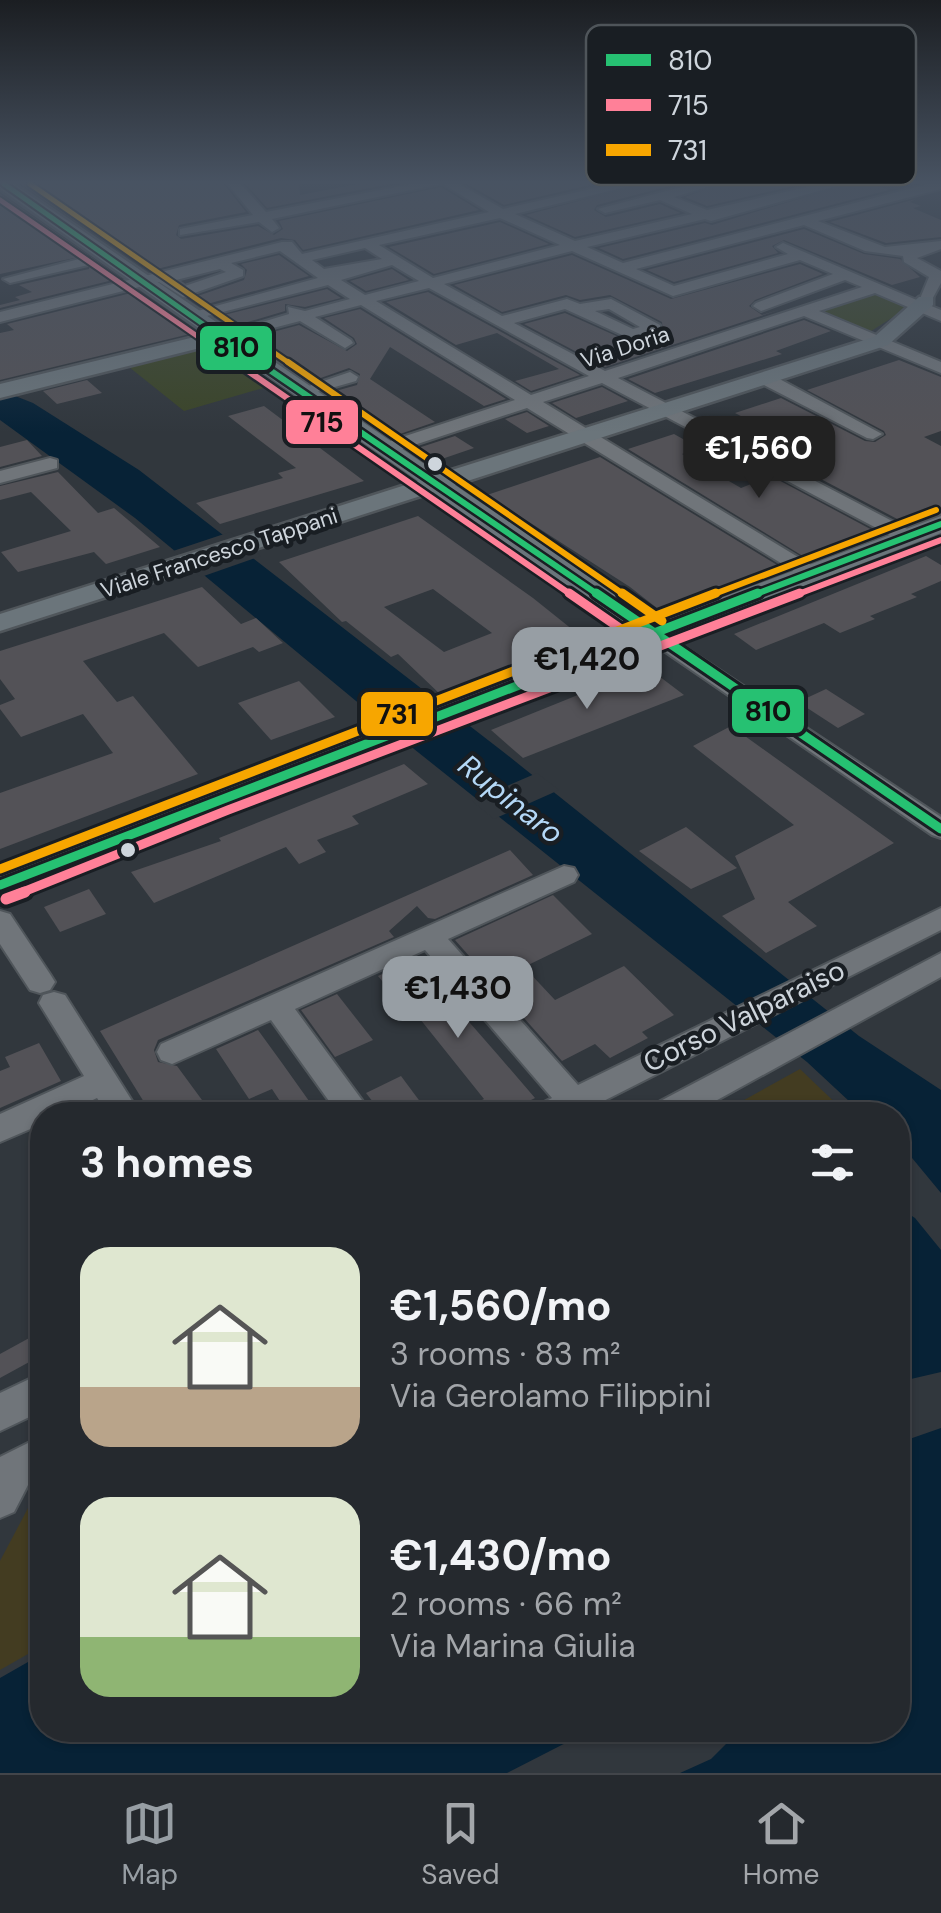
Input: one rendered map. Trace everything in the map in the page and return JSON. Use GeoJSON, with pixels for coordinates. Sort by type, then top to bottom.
{"type":"FeatureCollection","features":[{"type":"Feature","properties":{"kind":"main road"},"geometry":{"type":"LineString","coordinates":[[122,267],[653,632]]}},
{"type":"Feature","properties":{"kind":"main road"},"geometry":{"type":"LineString","coordinates":[[881,342],[932,305]]}},
{"type":"Feature","properties":{"kind":"main road"},"geometry":{"type":"LineString","coordinates":[[4,390],[220,337]]}},
{"type":"Feature","properties":{"kind":"main road","name":"Viale Francesco Tappani"},"geometry":{"type":"LineString","coordinates":[[0,623],[881,342]]}},
{"type":"Feature","properties":{"kind":"main road"},"geometry":{"type":"LineString","coordinates":[[0,885],[941,524]]}},
{"type":"Feature","properties":{"kind":"street"},"geometry":{"type":"LineString","coordinates":[[10,280],[64,267]]}},
{"type":"Feature","properties":{"kind":"street"},"geometry":{"type":"LineString","coordinates":[[5,323],[154,267]]}},
{"type":"Feature","properties":{"kind":"street"},"geometry":{"type":"LineString","coordinates":[[269,267],[236,275],[345,343]]}},
{"type":"Feature","properties":{"kind":"street"},"geometry":{"type":"LineString","coordinates":[[311,267],[814,575]]}},
{"type":"Feature","properties":{"kind":"street"},"geometry":{"type":"LineString","coordinates":[[328,277],[325,273],[353,267]]}},
{"type":"Feature","properties":{"kind":"street"},"geometry":{"type":"LineString","coordinates":[[406,267],[908,537]]}},
{"type":"Feature","properties":{"kind":"street"},"geometry":{"type":"LineString","coordinates":[[220,337],[492,267]]}},
{"type":"Feature","properties":{"kind":"street"},"geometry":{"type":"LineString","coordinates":[[626,267],[673,290],[755,267]]}},
{"type":"Feature","properties":{"kind":"street"},"geometry":{"type":"LineString","coordinates":[[830,267],[877,288],[932,305],[936,275],[919,267]]}},
{"type":"Feature","properties":{"kind":"street"},"geometry":{"type":"LineString","coordinates":[[42,272],[75,297]]}},
{"type":"Feature","properties":{"kind":"street"},"geometry":{"type":"LineString","coordinates":[[761,306],[847,274]]}},
{"type":"Feature","properties":{"kind":"street"},"geometry":{"type":"LineString","coordinates":[[191,315],[328,277]]}},
{"type":"Feature","properties":{"kind":"street","name":"Via Doria"},"geometry":{"type":"LineString","coordinates":[[387,448],[877,288]]}},
{"type":"Feature","properties":{"kind":"street"},"geometry":{"type":"LineString","coordinates":[[5,323],[60,318],[161,294]]}},
{"type":"Feature","properties":{"kind":"street"},"geometry":{"type":"LineString","coordinates":[[502,320],[563,304],[581,309]]}},
{"type":"Feature","properties":{"kind":"street"},"geometry":{"type":"LineString","coordinates":[[42,306],[60,318]]}},
{"type":"Feature","properties":{"kind":"street"},"geometry":{"type":"LineString","coordinates":[[805,311],[941,368]]}},
{"type":"Feature","properties":{"kind":"street"},"geometry":{"type":"LineString","coordinates":[[303,391],[350,377]]}},
{"type":"Feature","properties":{"kind":"street"},"geometry":{"type":"LineString","coordinates":[[766,379],[872,434]]}},
{"type":"Feature","properties":{"kind":"street"},"geometry":{"type":"LineString","coordinates":[[0,477],[50,464]]}},
{"type":"Feature","properties":{"kind":"street"},"geometry":{"type":"LineString","coordinates":[[653,632],[941,829]]}},
{"type":"Feature","properties":{"kind":"street"},"geometry":{"type":"LineString","coordinates":[[172,1052],[564,876]]}},
{"type":"Feature","properties":{"kind":"street","name":"Corso Valparaiso"},"geometry":{"type":"LineString","coordinates":[[572,1102],[941,918]]}},
{"type":"Feature","properties":{"kind":"street"},"geometry":{"type":"LineString","coordinates":[[0,920],[117,1102]]}},
{"type":"Feature","properties":{"kind":"street"},"geometry":{"type":"LineString","coordinates":[[431,938],[555,1102]]}},
{"type":"Feature","properties":{"kind":"street"},"geometry":{"type":"LineString","coordinates":[[686,1102],[941,964]]}},
{"type":"Feature","properties":{"kind":"street"},"geometry":{"type":"LineString","coordinates":[[276,1006],[346,1102]]}},
{"type":"Feature","properties":{"kind":"street"},"geometry":{"type":"LineString","coordinates":[[59,1102],[104,1081]]}},
{"type":"Feature","properties":{"kind":"street"},"geometry":{"type":"LineString","coordinates":[[0,1130],[30,1116]]}},
{"type":"Feature","properties":{"kind":"street"},"geometry":{"type":"LineString","coordinates":[[0,1413],[30,1397]]}},
{"type":"Feature","properties":{"kind":"street"},"geometry":{"type":"LineString","coordinates":[[0,1498],[14,1471],[30,1462]]}},
{"type":"Feature","properties":{"kind":"green space"},"geometry":{"type":"Polygon","coordinates":[[[876,293],[909,307],[868,333],[815,311],[876,293]]]}},
{"type":"Feature","properties":{"kind":"green space"},"geometry":{"type":"Polygon","coordinates":[[[212,347],[270,386],[184,411],[129,367],[212,347]]]}},
{"type":"Feature","properties":{"kind":"sand"},"geometry":{"type":"Polygon","coordinates":[[[800,1069],[834,1102],[740,1102],[800,1069]]]}},
{"type":"Feature","properties":{"kind":"sand"},"geometry":{"type":"Polygon","coordinates":[[[30,1504],[30,1653],[0,1670],[0,1561],[30,1504]]]}},
{"type":"Feature","properties":{"kind":"water","name":"Rupinaro"},"geometry":{"type":"Polygon","coordinates":[[[0,390],[33,403],[139,470],[506,754],[859,1036],[941,1090],[941,1193],[910,1156],[910,1102],[850,1102],[807,1062],[414,749],[135,518],[0,420],[0,390]]]}},
{"type":"Feature","properties":{"kind":"water"},"geometry":{"type":"Polygon","coordinates":[[[910,1215],[941,1250],[941,1372],[910,1379],[910,1215]]]}},
{"type":"Feature","properties":{"kind":"water"},"geometry":{"type":"Polygon","coordinates":[[[941,1428],[941,1773],[680,1773],[711,1759],[728,1742],[910,1742],[910,1439],[941,1428]]]}},
{"type":"Feature","properties":{"kind":"water"},"geometry":{"type":"Polygon","coordinates":[[[30,1661],[30,1742],[568,1742],[507,1773],[0,1773],[0,1678],[30,1661]]]}},
{"type":"Feature","properties":{"kind":"pier"},"geometry":{"type":"Polygon","coordinates":[[[230,532],[261,556],[201,577],[173,551],[230,532]]]}},
{"type":"Feature","properties":{"kind":"pier"},"geometry":{"type":"Polygon","coordinates":[[[439,697],[468,723],[408,747],[377,720],[439,697]]]}},
{"type":"Feature","properties":{"kind":"pier"},"geometry":{"type":"Polygon","coordinates":[[[537,773],[559,790],[494,819],[472,801],[537,773]]]}},
{"type":"Feature","properties":{"kind":"building"},"geometry":{"type":"Polygon","coordinates":[[[0,267],[34,267],[0,274],[0,267]]]}},
{"type":"Feature","properties":{"kind":"building"},"geometry":{"type":"Polygon","coordinates":[[[105,267],[121,278],[0,308],[20,300],[15,297],[32,292],[19,285],[105,267]]]}},
{"type":"Feature","properties":{"kind":"building"},"geometry":{"type":"Polygon","coordinates":[[[244,267],[296,267],[309,276],[200,306],[189,299],[244,280],[247,270],[244,267]]]}},
{"type":"Feature","properties":{"kind":"building"},"geometry":{"type":"Polygon","coordinates":[[[422,267],[462,267],[434,274],[422,267]]]}},
{"type":"Feature","properties":{"kind":"building"},"geometry":{"type":"Polygon","coordinates":[[[526,267],[598,267],[671,299],[790,267],[806,267],[823,274],[755,300],[749,306],[762,315],[782,309],[605,367],[524,324],[565,313],[632,343],[663,333],[662,322],[610,295],[580,300],[566,295],[502,312],[454,285],[526,267]]]}},
{"type":"Feature","properties":{"kind":"building"},"geometry":{"type":"Polygon","coordinates":[[[659,267],[729,267],[674,282],[647,270],[659,267]]]}},
{"type":"Feature","properties":{"kind":"building"},"geometry":{"type":"Polygon","coordinates":[[[848,267],[909,267],[920,277],[892,285],[848,267]]]}},
{"type":"Feature","properties":{"kind":"building"},"geometry":{"type":"Polygon","coordinates":[[[392,269],[409,280],[366,291],[350,281],[392,269]]]}},
{"type":"Feature","properties":{"kind":"building"},"geometry":{"type":"Polygon","coordinates":[[[327,289],[341,298],[305,307],[285,304],[285,311],[231,327],[216,317],[327,289]]]}},
{"type":"Feature","properties":{"kind":"building"},"geometry":{"type":"Polygon","coordinates":[[[139,291],[198,332],[0,380],[0,333],[14,330],[7,324],[139,291]]]}},
{"type":"Feature","properties":{"kind":"building"},"geometry":{"type":"Polygon","coordinates":[[[428,292],[580,375],[531,391],[515,381],[559,369],[497,333],[456,345],[386,302],[428,292]]]}},
{"type":"Feature","properties":{"kind":"building"},"geometry":{"type":"Polygon","coordinates":[[[360,309],[506,399],[484,406],[390,347],[370,379],[435,422],[397,435],[332,392],[357,385],[360,374],[349,368],[315,380],[258,336],[299,325],[347,351],[357,344],[354,338],[324,318],[360,309]]]}},
{"type":"Feature","properties":{"kind":"building"},"geometry":{"type":"Polygon","coordinates":[[[804,320],[831,331],[776,351],[782,354],[655,393],[628,379],[804,320]]]}},
{"type":"Feature","properties":{"kind":"building"},"geometry":{"type":"Polygon","coordinates":[[[899,360],[941,377],[941,431],[924,437],[941,446],[941,508],[903,522],[796,466],[820,457],[735,413],[781,398],[865,441],[875,442],[886,435],[884,431],[807,390],[899,360]]]}},
{"type":"Feature","properties":{"kind":"building"},"geometry":{"type":"Polygon","coordinates":[[[87,380],[102,393],[57,404],[43,391],[87,380]]]}},
{"type":"Feature","properties":{"kind":"building"},"geometry":{"type":"Polygon","coordinates":[[[602,387],[628,401],[576,418],[552,403],[602,387]]]}},
{"type":"Feature","properties":{"kind":"building"},"geometry":{"type":"Polygon","coordinates":[[[264,406],[364,481],[220,524],[196,503],[283,478],[278,473],[296,468],[228,416],[264,406]]]}},
{"type":"Feature","properties":{"kind":"building"},"geometry":{"type":"Polygon","coordinates":[[[527,412],[549,426],[527,433],[505,419],[527,412]]]}},
{"type":"Feature","properties":{"kind":"building"},"geometry":{"type":"Polygon","coordinates":[[[674,434],[699,448],[682,454],[741,488],[771,476],[876,532],[806,558],[628,449],[674,434]]]}},
{"type":"Feature","properties":{"kind":"building"},"geometry":{"type":"Polygon","coordinates":[[[455,436],[474,448],[436,461],[418,448],[455,436]]]}},
{"type":"Feature","properties":{"kind":"building"},"geometry":{"type":"Polygon","coordinates":[[[27,440],[42,456],[0,467],[0,447],[27,440]]]}},
{"type":"Feature","properties":{"kind":"building"},"geometry":{"type":"Polygon","coordinates":[[[600,457],[782,568],[662,612],[487,495],[600,457]]]}},
{"type":"Feature","properties":{"kind":"building"},"geometry":{"type":"Polygon","coordinates":[[[58,472],[98,513],[114,508],[160,547],[106,564],[94,552],[18,572],[1,552],[71,531],[31,492],[0,500],[0,486],[58,472]]]}},
{"type":"Feature","properties":{"kind":"building"},"geometry":{"type":"Polygon","coordinates":[[[418,516],[588,642],[442,696],[398,654],[391,657],[346,621],[342,622],[279,562],[418,516]],[[433,589],[384,607],[444,652],[492,633],[433,589]]]}},
{"type":"Feature","properties":{"kind":"building"},"geometry":{"type":"Polygon","coordinates":[[[926,556],[941,565],[941,581],[911,594],[917,597],[870,616],[875,619],[840,633],[824,623],[756,650],[734,634],[926,556]]]}},
{"type":"Feature","properties":{"kind":"building"},"geometry":{"type":"Polygon","coordinates":[[[202,587],[241,624],[256,618],[283,643],[259,652],[253,647],[198,667],[164,633],[83,661],[117,702],[133,696],[198,774],[0,849],[0,793],[113,753],[83,714],[21,737],[0,709],[0,705],[15,699],[0,679],[0,651],[202,587]]]}},
{"type":"Feature","properties":{"kind":"building"},"geometry":{"type":"Polygon","coordinates":[[[647,667],[684,695],[523,758],[491,730],[647,667]]]}},
{"type":"Feature","properties":{"kind":"building"},"geometry":{"type":"Polygon","coordinates":[[[299,681],[335,717],[271,740],[238,703],[299,681]]]}},
{"type":"Feature","properties":{"kind":"building"},"geometry":{"type":"Polygon","coordinates":[[[826,689],[865,714],[838,728],[798,702],[826,689]]]}},
{"type":"Feature","properties":{"kind":"building"},"geometry":{"type":"Polygon","coordinates":[[[731,726],[894,843],[788,902],[817,926],[766,953],[722,916],[755,899],[735,856],[794,825],[693,746],[731,726]]]}},
{"type":"Feature","properties":{"kind":"building"},"geometry":{"type":"Polygon","coordinates":[[[404,764],[428,784],[352,816],[359,824],[317,840],[326,852],[299,864],[286,847],[154,903],[131,872],[221,841],[219,838],[404,764]]]}},
{"type":"Feature","properties":{"kind":"building"},"geometry":{"type":"Polygon","coordinates":[[[686,827],[737,868],[691,889],[639,851],[686,827]]]}},
{"type":"Feature","properties":{"kind":"building"},"geometry":{"type":"Polygon","coordinates":[[[510,850],[533,875],[435,919],[428,918],[417,906],[389,931],[394,937],[158,1040],[154,1050],[158,1062],[177,1066],[203,1102],[144,1102],[100,1031],[510,850]]]}},
{"type":"Feature","properties":{"kind":"building"},"geometry":{"type":"Polygon","coordinates":[[[89,889],[106,914],[60,932],[44,907],[89,889]]]}},
{"type":"Feature","properties":{"kind":"building"},"geometry":{"type":"Polygon","coordinates":[[[553,895],[592,934],[524,967],[555,1000],[624,966],[674,1015],[642,1032],[648,1038],[610,1058],[595,1044],[562,1061],[455,940],[553,895]]]}},
{"type":"Feature","properties":{"kind":"building"},"geometry":{"type":"Polygon","coordinates":[[[414,959],[535,1098],[527,1102],[478,1102],[484,1099],[420,1019],[415,1021],[378,976],[414,959]]]}},
{"type":"Feature","properties":{"kind":"building"},"geometry":{"type":"Polygon","coordinates":[[[337,994],[373,1040],[335,1057],[301,1010],[337,994]]]}},
{"type":"Feature","properties":{"kind":"building"},"geometry":{"type":"Polygon","coordinates":[[[258,1030],[310,1102],[280,1102],[272,1089],[249,1099],[216,1049],[258,1030]]]}},
{"type":"Feature","properties":{"kind":"building"},"geometry":{"type":"Polygon","coordinates":[[[39,1043],[61,1081],[0,1108],[0,1071],[10,1067],[5,1057],[39,1043]]]}},
{"type":"Feature","properties":{"kind":"building"},"geometry":{"type":"Polygon","coordinates":[[[401,1076],[420,1102],[373,1102],[366,1093],[401,1076]]]}},
{"type":"Feature","properties":{"kind":"building"},"geometry":{"type":"Polygon","coordinates":[[[30,1338],[30,1362],[0,1378],[0,1354],[30,1338]]]}},
{"type":"Feature","properties":{"kind":"transit line","name":"715"},"geometry":{"type":"LineString","coordinates":[[97,267],[644,645]]}},
{"type":"Feature","properties":{"kind":"transit line","name":"810"},"geometry":{"type":"LineString","coordinates":[[118,267],[941,829]]}},
{"type":"Feature","properties":{"kind":"transit line","name":"731"},"geometry":{"type":"LineString","coordinates":[[150,267],[662,621]]}},
{"type":"Feature","properties":{"kind":"transit line","name":"731"},"geometry":{"type":"LineString","coordinates":[[0,869],[218,782],[936,510]]}},
{"type":"Feature","properties":{"kind":"transit line","name":"810"},"geometry":{"type":"LineString","coordinates":[[0,885],[223,796],[941,524]]}},
{"type":"Feature","properties":{"kind":"transit line","name":"715"},"geometry":{"type":"LineString","coordinates":[[6,899],[228,810],[941,540]]}}]}
